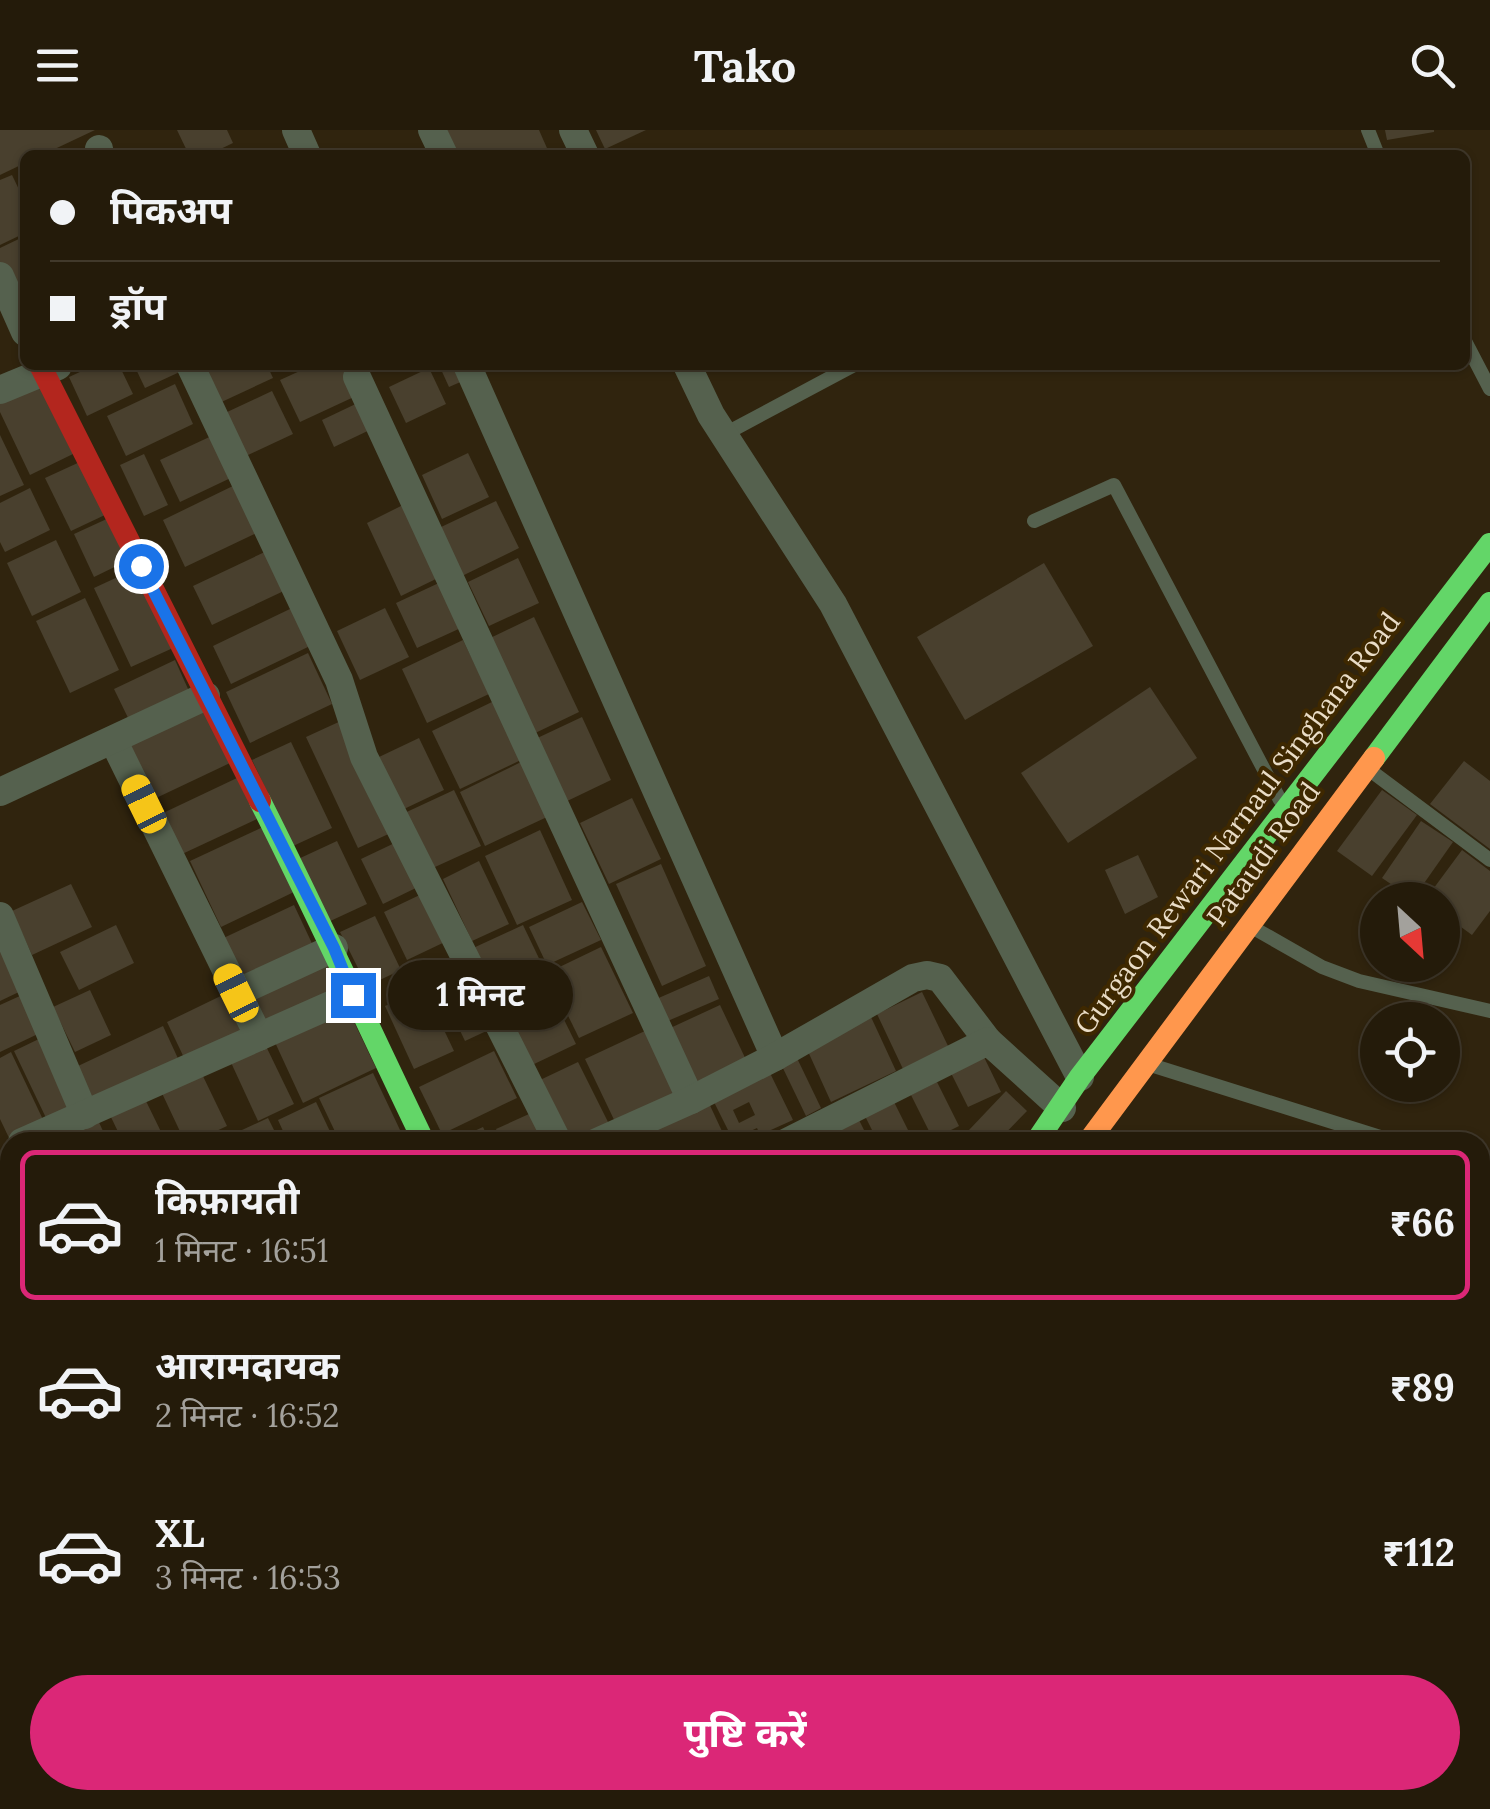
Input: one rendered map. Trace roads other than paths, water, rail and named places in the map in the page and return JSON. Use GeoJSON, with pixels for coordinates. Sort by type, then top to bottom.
{"type":"FeatureCollection","features":[{"type":"Feature","properties":{"kind":"main road"},"geometry":{"type":"LineString","coordinates":[[49,370],[206,696],[334,948],[412,1132]]}},
{"type":"Feature","properties":{"kind":"main road","name":"Gurgaon Rewari Narnaul Singhana Road"},"geometry":{"type":"LineString","coordinates":[[1044,1132],[1080,1077],[1125,1055],[1215,905],[1284,808],[1490,544]]}},
{"type":"Feature","properties":{"kind":"main road"},"geometry":{"type":"LineString","coordinates":[[1451,593],[1486,609]]}},
{"type":"Feature","properties":{"kind":"main road","name":"Pataudi Road"},"geometry":{"type":"LineString","coordinates":[[1092,1132],[1125,1055],[1248,925],[1486,609]]}},
{"type":"Feature","properties":{"kind":"street"},"geometry":{"type":"LineString","coordinates":[[0,276],[20,321]]}},
{"type":"Feature","properties":{"kind":"street"},"geometry":{"type":"LineString","coordinates":[[0,390],[42,370]]}},
{"type":"Feature","properties":{"kind":"street"},"geometry":{"type":"LineString","coordinates":[[192,370],[339,680],[364,757],[553,1132]]}},
{"type":"Feature","properties":{"kind":"street"},"geometry":{"type":"LineString","coordinates":[[469,370],[775,1057]]}},
{"type":"Feature","properties":{"kind":"street"},"geometry":{"type":"LineString","coordinates":[[690,370],[724,434],[833,604],[1080,1077]]}},
{"type":"Feature","properties":{"kind":"street"},"geometry":{"type":"LineString","coordinates":[[356,377],[691,1100]]}},
{"type":"Feature","properties":{"kind":"street"},"geometry":{"type":"LineString","coordinates":[[0,792],[206,696]]}},
{"type":"Feature","properties":{"kind":"street"},"geometry":{"type":"LineString","coordinates":[[113,740],[260,1037]]}},
{"type":"Feature","properties":{"kind":"street"},"geometry":{"type":"LineString","coordinates":[[0,916],[85,1115]]}},
{"type":"Feature","properties":{"kind":"street"},"geometry":{"type":"LineString","coordinates":[[236,993],[334,948]]}},
{"type":"Feature","properties":{"kind":"street"},"geometry":{"type":"LineString","coordinates":[[619,1132],[775,1057],[894,986],[927,975],[940,978],[988,1041],[1062,1108]]}},
{"type":"Feature","properties":{"kind":"street"},"geometry":{"type":"LineString","coordinates":[[45,1132],[353,995]]}},
{"type":"Feature","properties":{"kind":"street"},"geometry":{"type":"LineString","coordinates":[[807,1132],[988,1041]]}},
{"type":"Feature","properties":{"kind":"lane"},"geometry":{"type":"LineString","coordinates":[[1470,351],[1490,389]]}},
{"type":"Feature","properties":{"kind":"lane"},"geometry":{"type":"LineString","coordinates":[[724,434],[845,370]]}},
{"type":"Feature","properties":{"kind":"lane"},"geometry":{"type":"LineString","coordinates":[[1034,521],[1114,485],[1284,808]]}},
{"type":"Feature","properties":{"kind":"lane"},"geometry":{"type":"LineString","coordinates":[[1335,744],[1490,860]]}},
{"type":"Feature","properties":{"kind":"lane"},"geometry":{"type":"LineString","coordinates":[[1215,905],[1322,967],[1490,1012]]}},
{"type":"Feature","properties":{"kind":"lane"},"geometry":{"type":"LineString","coordinates":[[1125,1055],[1360,1132]]}}]}
